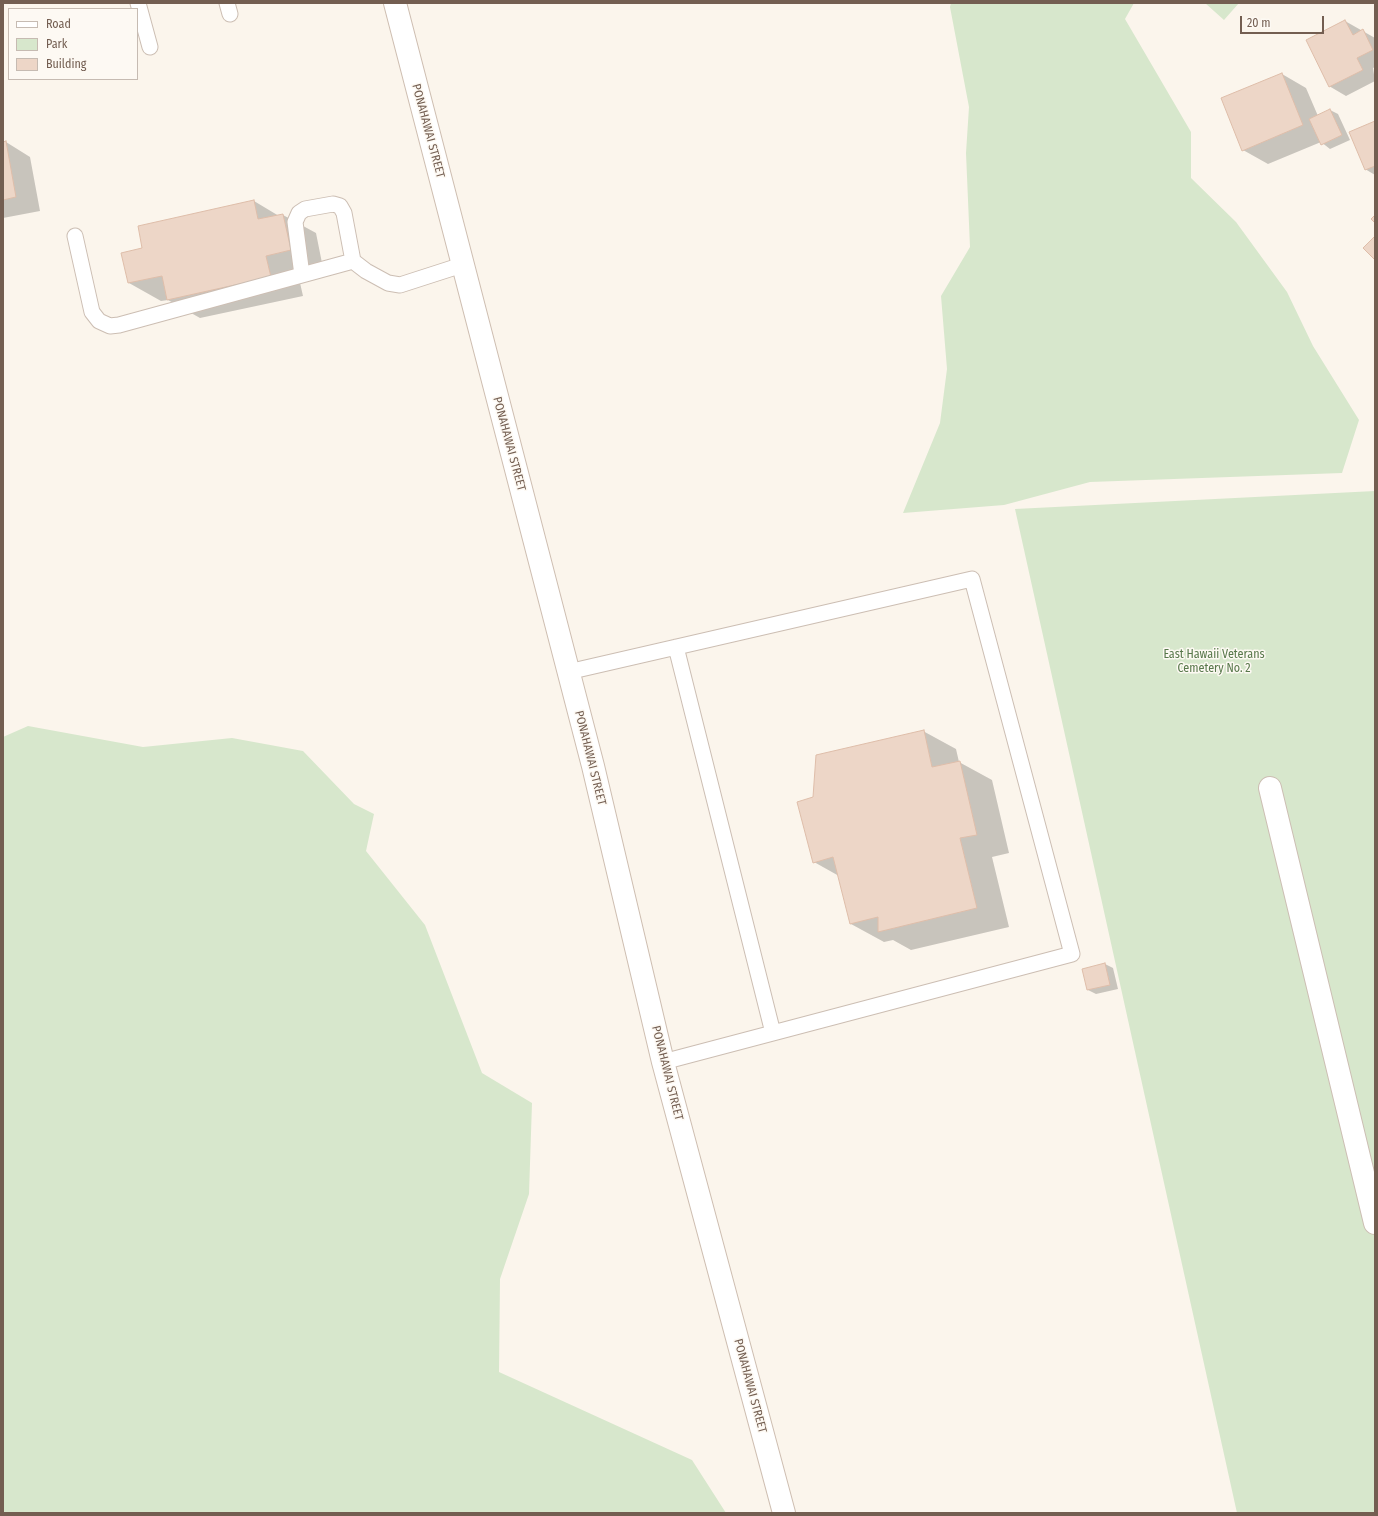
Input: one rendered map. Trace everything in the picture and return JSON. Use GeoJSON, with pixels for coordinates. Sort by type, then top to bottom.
{"type":"FeatureCollection","features":[{"type":"Feature","properties":{"kind":"street","name":"PONAHAWAI STREET"},"geometry":{"type":"LineString","coordinates":[[395,3],[593,766],[663,1062],[784,1513]]}},
{"type":"Feature","properties":{"kind":"street"},"geometry":{"type":"LineString","coordinates":[[1270,788],[1375,1220]]}},
{"type":"Feature","properties":{"kind":"lane"},"geometry":{"type":"LineString","coordinates":[[138,3],[150,48]]}},
{"type":"Feature","properties":{"kind":"lane"},"geometry":{"type":"LineString","coordinates":[[302,275],[296,222],[299,214],[305,210],[333,204],[340,206],[344,213],[353,261],[366,271],[388,283],[400,285],[462,265]]}},
{"type":"Feature","properties":{"kind":"lane"},"geometry":{"type":"LineString","coordinates":[[75,236],[92,312],[99,321],[110,326],[119,325],[353,261]]}},
{"type":"Feature","properties":{"kind":"lane"},"geometry":{"type":"LineString","coordinates":[[568,672],[972,579],[1072,954],[663,1062]]}},
{"type":"Feature","properties":{"kind":"lane"},"geometry":{"type":"LineString","coordinates":[[676,647],[773,1033]]}},
{"type":"Feature","properties":{"kind":"green space"},"geometry":{"type":"Polygon","coordinates":[[[951,3],[1134,3],[1125,19],[1191,132],[1191,178],[1236,222],[1287,292],[1313,346],[1359,420],[1342,473],[1090,482],[1004,505],[903,513],[940,423],[947,369],[941,296],[970,247],[966,153],[969,107],[950,7],[951,3]]]}},
{"type":"Feature","properties":{"kind":"green space"},"geometry":{"type":"Polygon","coordinates":[[[1205,3],[1239,3],[1224,20],[1205,3]]]}},
{"type":"Feature","properties":{"kind":"green space","name":"East Hawaii Veterans Cemetery No. 2"},"geometry":{"type":"Polygon","coordinates":[[[1375,491],[1375,1513],[1237,1513],[1015,509],[1375,491]]]}},
{"type":"Feature","properties":{"kind":"green space"},"geometry":{"type":"Polygon","coordinates":[[[28,726],[143,747],[232,738],[303,751],[354,804],[374,814],[366,851],[425,925],[482,1073],[532,1103],[529,1194],[500,1279],[499,1372],[692,1460],[726,1513],[3,1513],[3,737],[28,726]]]}},
{"type":"Feature","properties":{"kind":"building"},"geometry":{"type":"Polygon","coordinates":[[[1345,20],[1353,35],[1363,29],[1373,50],[1357,58],[1363,70],[1329,87],[1306,40],[1345,20]]]}},
{"type":"Feature","properties":{"kind":"building"},"geometry":{"type":"Polygon","coordinates":[[[1282,73],[1303,125],[1242,151],[1221,98],[1282,73]]]}},
{"type":"Feature","properties":{"kind":"building"},"geometry":{"type":"Polygon","coordinates":[[[1330,109],[1342,135],[1321,145],[1309,119],[1330,109]]]}},
{"type":"Feature","properties":{"kind":"building"},"geometry":{"type":"Polygon","coordinates":[[[1375,121],[1375,166],[1365,170],[1349,132],[1375,121]]]}},
{"type":"Feature","properties":{"kind":"building"},"geometry":{"type":"Polygon","coordinates":[[[6,141],[16,197],[3,200],[3,142],[6,141]]]}},
{"type":"Feature","properties":{"kind":"building"},"geometry":{"type":"Polygon","coordinates":[[[254,200],[258,219],[283,214],[291,250],[266,256],[271,277],[167,300],[162,276],[128,283],[121,253],[142,248],[138,226],[254,200]]]}},
{"type":"Feature","properties":{"kind":"building"},"geometry":{"type":"Polygon","coordinates":[[[1375,215],[1375,223],[1371,219],[1375,215]]]}},
{"type":"Feature","properties":{"kind":"building"},"geometry":{"type":"Polygon","coordinates":[[[1375,236],[1375,260],[1363,248],[1375,236]]]}},
{"type":"Feature","properties":{"kind":"building"},"geometry":{"type":"Polygon","coordinates":[[[924,730],[932,767],[960,761],[977,835],[960,838],[977,908],[878,932],[878,917],[850,924],[833,857],[813,863],[797,802],[813,797],[816,755],[924,730]]]}},
{"type":"Feature","properties":{"kind":"building"},"geometry":{"type":"Polygon","coordinates":[[[1105,963],[1110,985],[1087,990],[1082,969],[1105,963]]]}}]}
